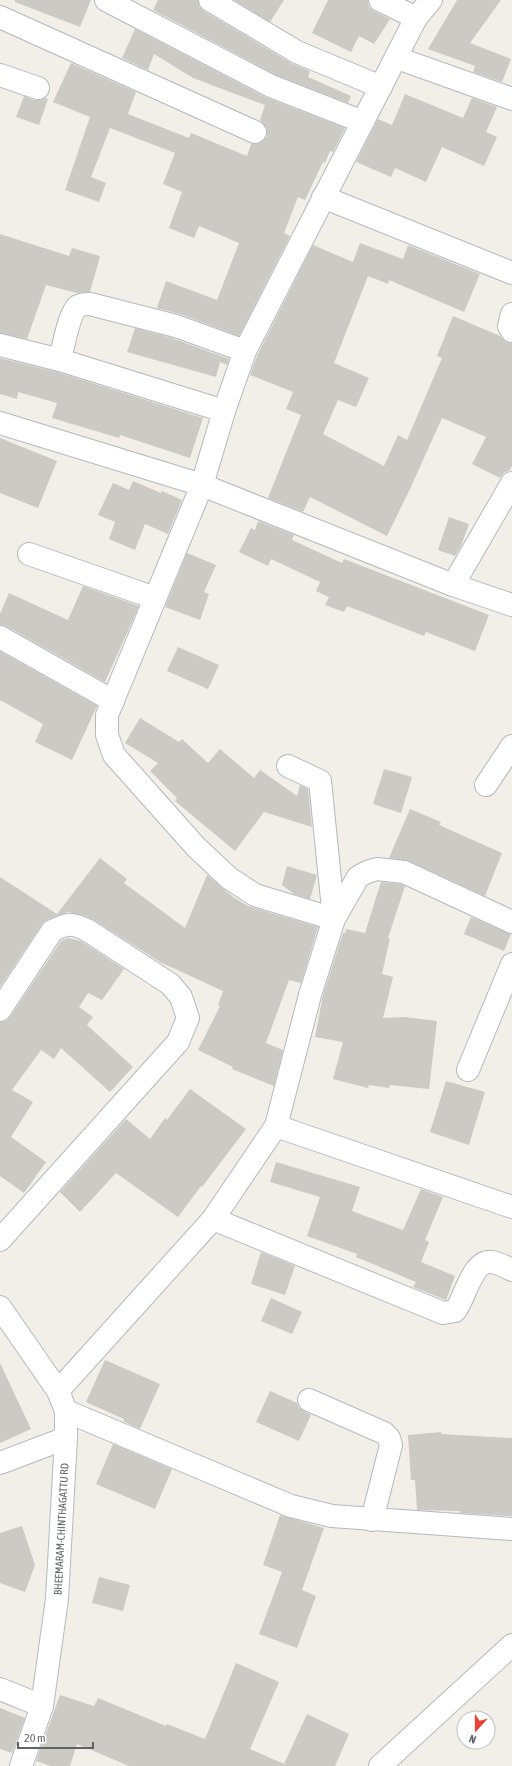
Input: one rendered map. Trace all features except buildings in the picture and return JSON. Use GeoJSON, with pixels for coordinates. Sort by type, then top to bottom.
{"type":"FeatureCollection","features":[{"type":"Feature","properties":{"kind":"street"},"geometry":{"type":"LineString","coordinates":[[106,0],[271,86],[363,122]]}},
{"type":"Feature","properties":{"kind":"street"},"geometry":{"type":"LineString","coordinates":[[210,0],[297,52],[381,87]]}},
{"type":"Feature","properties":{"kind":"street"},"geometry":{"type":"LineString","coordinates":[[380,0],[416,18]]}},
{"type":"Feature","properties":{"kind":"street"},"geometry":{"type":"LineString","coordinates":[[334,919],[255,895],[229,878],[196,847],[114,755],[107,736],[107,715],[154,598],[202,485],[224,411],[245,351],[416,18],[431,0]]}},
{"type":"Feature","properties":{"kind":"street"},"geometry":{"type":"LineString","coordinates":[[0,17],[255,132]]}},
{"type":"Feature","properties":{"kind":"street"},"geometry":{"type":"LineString","coordinates":[[396,58],[512,99]]}},
{"type":"Feature","properties":{"kind":"street"},"geometry":{"type":"LineString","coordinates":[[0,75],[38,88]]}},
{"type":"Feature","properties":{"kind":"street"},"geometry":{"type":"LineString","coordinates":[[323,197],[512,272]]}},
{"type":"Feature","properties":{"kind":"street"},"geometry":{"type":"LineString","coordinates":[[60,360],[72,314],[76,307],[90,304],[176,326],[245,351]]}},
{"type":"Feature","properties":{"kind":"street"},"geometry":{"type":"LineString","coordinates":[[512,314],[508,326],[512,332]]}},
{"type":"Feature","properties":{"kind":"street"},"geometry":{"type":"LineString","coordinates":[[0,345],[60,360],[224,411]]}},
{"type":"Feature","properties":{"kind":"street"},"geometry":{"type":"LineString","coordinates":[[0,423],[202,485],[453,584],[512,605]]}},
{"type":"Feature","properties":{"kind":"street"},"geometry":{"type":"LineString","coordinates":[[453,584],[512,483]]}},
{"type":"Feature","properties":{"kind":"street"},"geometry":{"type":"LineString","coordinates":[[29,554],[154,598]]}},
{"type":"Feature","properties":{"kind":"street"},"geometry":{"type":"LineString","coordinates":[[0,637],[113,701]]}},
{"type":"Feature","properties":{"kind":"street"},"geometry":{"type":"LineString","coordinates":[[486,785],[512,746]]}},
{"type":"Feature","properties":{"kind":"street"},"geometry":{"type":"LineString","coordinates":[[288,766],[320,781],[334,919]]}},
{"type":"Feature","properties":{"kind":"street"},"geometry":{"type":"LineString","coordinates":[[58,1391],[213,1219],[276,1126],[310,995],[334,919],[358,877],[377,869],[404,872],[512,922]]}},
{"type":"Feature","properties":{"kind":"street"},"geometry":{"type":"LineString","coordinates":[[0,1010],[52,931],[72,923],[87,930],[170,984],[181,997],[188,1018],[178,1042],[0,1240]]}},
{"type":"Feature","properties":{"kind":"street"},"geometry":{"type":"LineString","coordinates":[[468,1070],[512,964]]}},
{"type":"Feature","properties":{"kind":"street"},"geometry":{"type":"LineString","coordinates":[[276,1126],[512,1207]]}},
{"type":"Feature","properties":{"kind":"street"},"geometry":{"type":"LineString","coordinates":[[213,1219],[444,1313],[455,1311],[460,1304],[475,1270],[480,1265],[491,1262],[512,1270]]}},
{"type":"Feature","properties":{"kind":"street","name":"BHEEMARAM-CHINTHAGATTU RD"},"geometry":{"type":"LineString","coordinates":[[0,1308],[58,1391],[66,1411],[66,1438],[57,1599],[42,1706],[22,1766]]}},
{"type":"Feature","properties":{"kind":"street"},"geometry":{"type":"LineString","coordinates":[[309,1400],[384,1433],[389,1438],[391,1445],[372,1520]]}},
{"type":"Feature","properties":{"kind":"street"},"geometry":{"type":"LineString","coordinates":[[66,1411],[291,1506],[332,1516],[512,1529]]}},
{"type":"Feature","properties":{"kind":"street"},"geometry":{"type":"LineString","coordinates":[[0,1463],[66,1438]]}},
{"type":"Feature","properties":{"kind":"street"},"geometry":{"type":"LineString","coordinates":[[380,1766],[512,1645]]}},
{"type":"Feature","properties":{"kind":"street"},"geometry":{"type":"LineString","coordinates":[[0,1689],[42,1706]]}}]}
